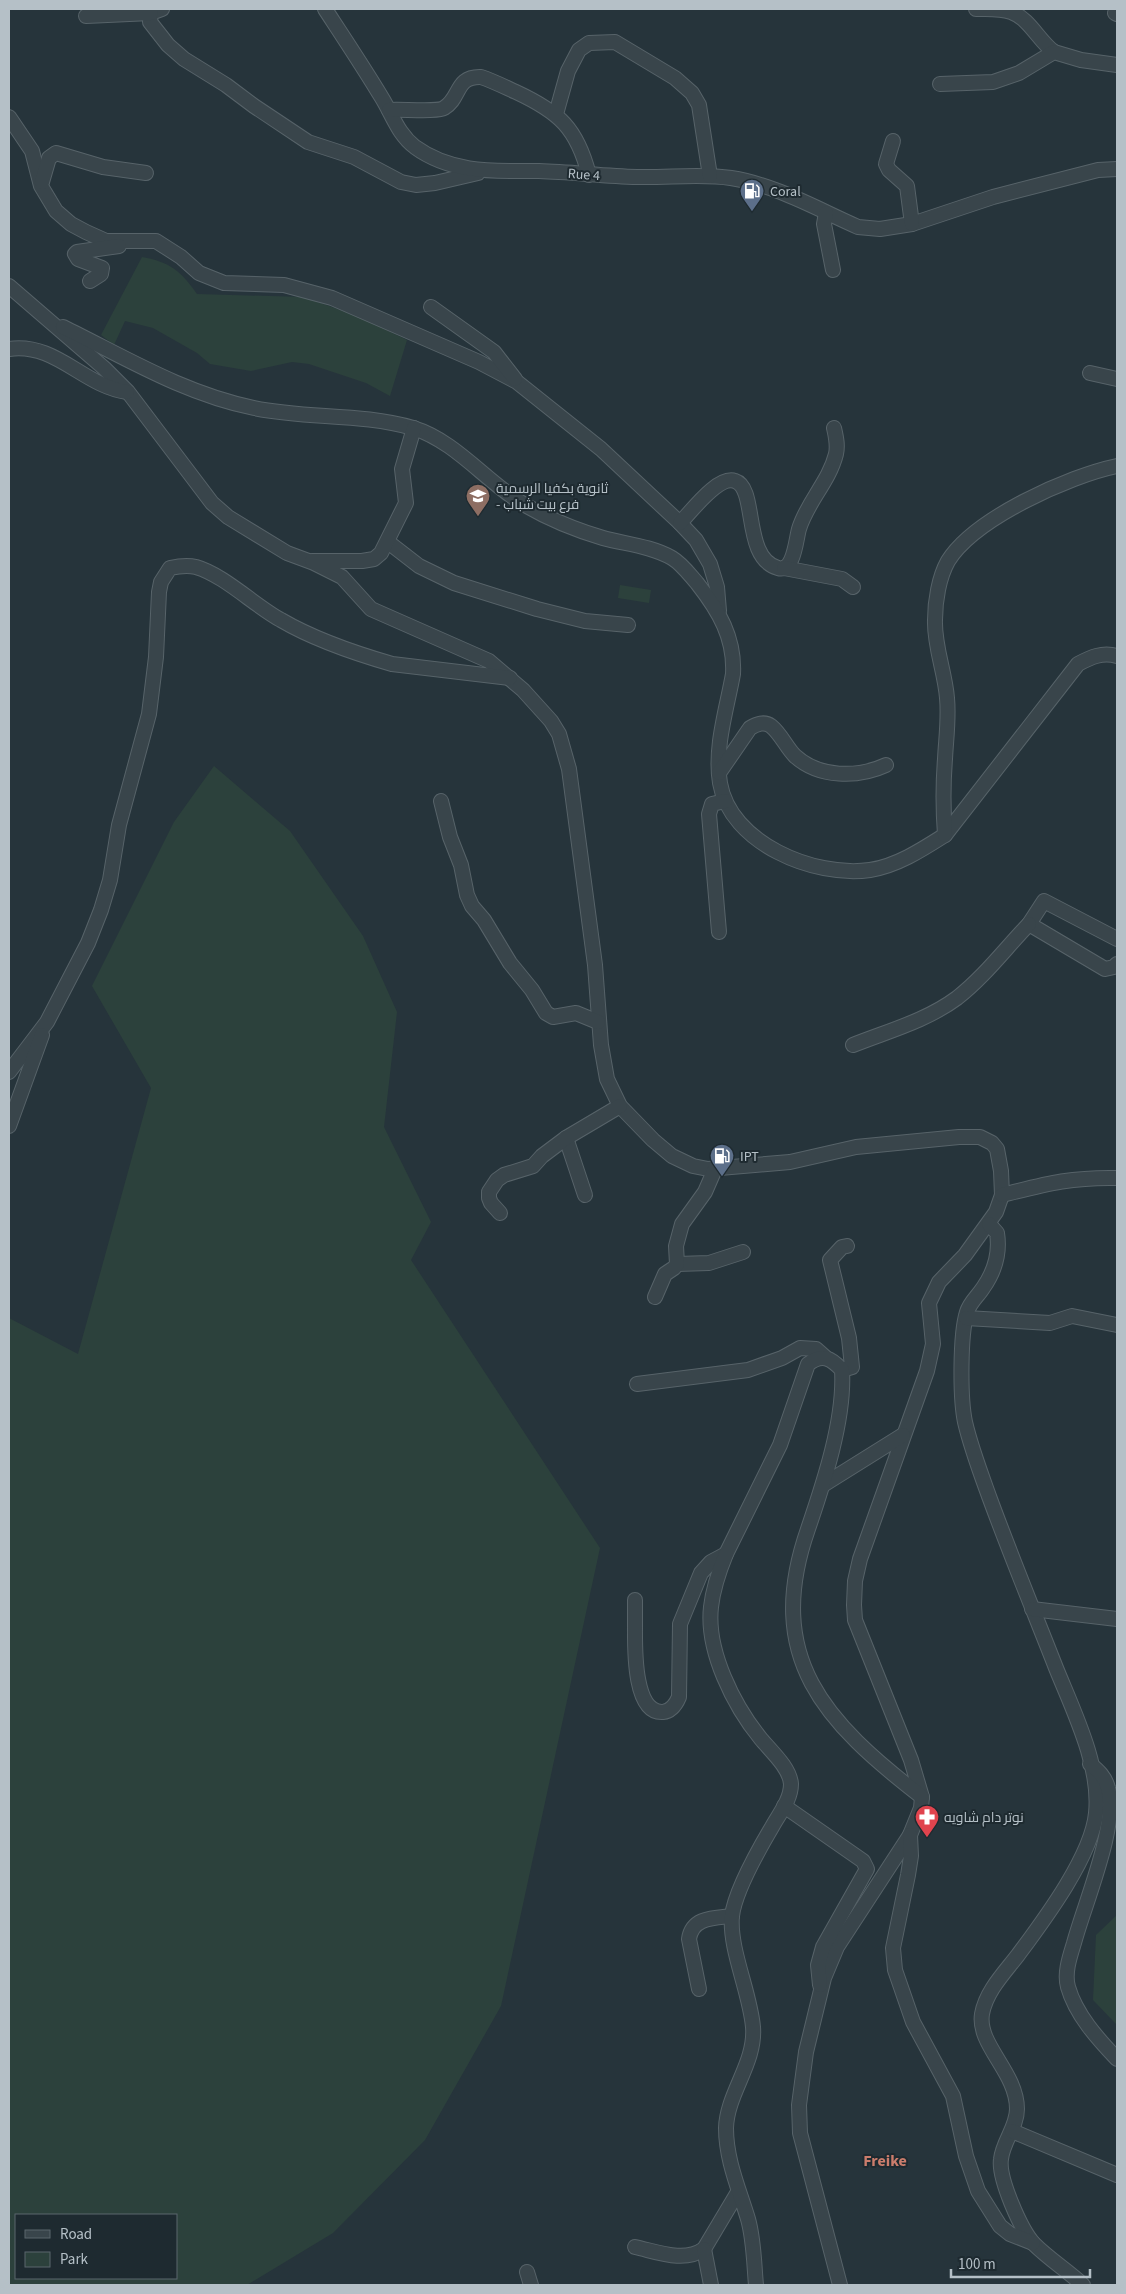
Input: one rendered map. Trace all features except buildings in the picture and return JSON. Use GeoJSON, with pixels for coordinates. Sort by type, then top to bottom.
{"type":"FeatureCollection","features":[{"type":"Feature","properties":{"kind":"street","name":"Rue 4"},"geometry":{"type":"LineString","coordinates":[[325,9],[389,110],[399,132],[415,147],[447,163],[483,172],[541,171],[639,177],[710,176],[762,185],[865,229],[880,229],[912,224],[993,197],[1098,170],[1117,169]]}},
{"type":"Feature","properties":{"kind":"street"},"geometry":{"type":"LineString","coordinates":[[976,9],[1010,11],[1022,18],[1043,43],[1054,52],[1081,60],[1117,65]]}},
{"type":"Feature","properties":{"kind":"street"},"geometry":{"type":"LineString","coordinates":[[86,16],[156,11],[151,25],[177,54],[226,85],[308,142],[354,157],[401,182],[416,185],[436,183],[483,172]]}},
{"type":"Feature","properties":{"kind":"street"},"geometry":{"type":"LineString","coordinates":[[556,114],[568,71],[579,50],[589,43],[615,42],[675,78],[692,94],[699,105],[710,176]]}},
{"type":"Feature","properties":{"kind":"street"},"geometry":{"type":"LineString","coordinates":[[940,84],[993,82],[1019,73],[1054,52]]}},
{"type":"Feature","properties":{"kind":"street"},"geometry":{"type":"LineString","coordinates":[[389,110],[440,110],[449,104],[463,82],[474,76],[481,77],[545,105],[556,114],[570,130],[581,148],[589,175]]}},
{"type":"Feature","properties":{"kind":"street"},"geometry":{"type":"LineString","coordinates":[[9,117],[32,151],[41,186],[56,211],[71,224],[106,241],[149,240],[167,247],[199,273],[224,283],[284,285],[332,298],[479,362],[517,382],[601,449],[680,523],[696,540],[710,564],[717,587],[719,612],[730,642],[733,661],[719,752],[719,773],[725,801],[740,824],[766,846],[807,863],[844,871],[870,870],[885,866],[924,848],[945,835],[1078,664],[1092,656],[1108,653],[1117,656]]}},
{"type":"Feature","properties":{"kind":"street"},"geometry":{"type":"LineString","coordinates":[[893,141],[886,164],[889,170],[907,186],[912,224]]}},
{"type":"Feature","properties":{"kind":"street"},"geometry":{"type":"LineString","coordinates":[[41,186],[47,161],[56,153],[103,166],[146,173]]}},
{"type":"Feature","properties":{"kind":"street"},"geometry":{"type":"LineString","coordinates":[[826,213],[824,224],[834,270]]}},
{"type":"Feature","properties":{"kind":"street"},"geometry":{"type":"LineString","coordinates":[[90,281],[101,274],[102,268],[78,259],[75,254],[77,252],[149,240]]}},
{"type":"Feature","properties":{"kind":"street"},"geometry":{"type":"LineString","coordinates":[[9,286],[104,368],[128,392],[212,503],[228,517],[286,553],[322,566],[342,578],[371,609],[489,661],[511,678],[551,721],[559,734],[569,770],[595,965],[598,1022],[607,1079],[620,1106],[652,1140],[672,1156],[693,1166],[715,1169],[790,1162],[856,1147],[980,1137],[997,1149],[1002,1171],[1002,1195],[996,1212],[988,1224],[965,1255],[939,1282],[930,1296],[932,1354],[860,1559],[855,1582],[854,1605],[860,1636],[911,1760],[922,1797],[921,1808],[910,1835],[837,1947],[820,1991],[806,2052],[799,2118],[804,2154],[840,2285]]}},
{"type":"Feature","properties":{"kind":"street"},"geometry":{"type":"LineString","coordinates":[[432,307],[494,352],[517,382]]}},
{"type":"Feature","properties":{"kind":"street"},"geometry":{"type":"LineString","coordinates":[[46,319],[164,379],[206,396],[256,408],[295,414],[359,417],[414,428],[446,445],[503,491],[551,519],[593,535],[650,549],[671,558],[686,570],[719,612]]}},
{"type":"Feature","properties":{"kind":"street"},"geometry":{"type":"LineString","coordinates":[[9,349],[34,348],[108,386],[128,392]]}},
{"type":"Feature","properties":{"kind":"street"},"geometry":{"type":"LineString","coordinates":[[1090,373],[1117,379]]}},
{"type":"Feature","properties":{"kind":"street"},"geometry":{"type":"LineString","coordinates":[[306,561],[374,559],[381,553],[406,504],[402,469],[414,428]]}},
{"type":"Feature","properties":{"kind":"street"},"geometry":{"type":"LineString","coordinates":[[784,568],[792,560],[802,522],[834,461],[837,440],[834,428]]}},
{"type":"Feature","properties":{"kind":"street"},"geometry":{"type":"LineString","coordinates":[[945,835],[943,801],[948,700],[935,618],[942,574],[948,562],[964,542],[992,522],[1045,491],[1103,469],[1117,466]]}},
{"type":"Feature","properties":{"kind":"street"},"geometry":{"type":"LineString","coordinates":[[680,523],[716,486],[724,481],[735,480],[742,486],[746,495],[758,550],[772,566],[780,569],[784,568],[838,577],[847,580],[854,587]]}},
{"type":"Feature","properties":{"kind":"street"},"geometry":{"type":"LineString","coordinates":[[388,542],[419,566],[454,583],[576,618],[628,625]]}},
{"type":"Feature","properties":{"kind":"street"},"geometry":{"type":"LineString","coordinates":[[9,1126],[47,1022],[88,943],[102,910],[110,880],[119,825],[149,714],[156,657],[159,592],[161,582],[170,568],[197,567],[211,574],[281,620],[336,646],[373,658],[392,664],[511,678]]}},
{"type":"Feature","properties":{"kind":"street"},"geometry":{"type":"LineString","coordinates":[[719,773],[750,728],[764,723],[773,728],[795,756],[818,768],[854,775],[874,771],[886,765]]}},
{"type":"Feature","properties":{"kind":"street"},"geometry":{"type":"LineString","coordinates":[[441,801],[450,838],[461,865],[467,895],[472,906],[484,920],[510,963],[550,1016],[556,1018],[580,1014],[598,1022]]}},
{"type":"Feature","properties":{"kind":"street"},"geometry":{"type":"LineString","coordinates":[[719,932],[709,814],[712,804],[725,801]]}},
{"type":"Feature","properties":{"kind":"street"},"geometry":{"type":"LineString","coordinates":[[852,1045],[920,1020],[956,999],[977,982],[1029,924],[1044,901],[1117,938]]}},
{"type":"Feature","properties":{"kind":"street"},"geometry":{"type":"LineString","coordinates":[[1029,924],[1105,969],[1114,968],[1117,964]]}},
{"type":"Feature","properties":{"kind":"street"},"geometry":{"type":"LineString","coordinates":[[9,1072],[47,1022]]}},
{"type":"Feature","properties":{"kind":"street"},"geometry":{"type":"LineString","coordinates":[[500,1213],[489,1198],[489,1192],[497,1180],[504,1175],[532,1166],[566,1138],[620,1106]]}},
{"type":"Feature","properties":{"kind":"street"},"geometry":{"type":"LineString","coordinates":[[566,1138],[585,1195]]}},
{"type":"Feature","properties":{"kind":"street"},"geometry":{"type":"LineString","coordinates":[[655,1297],[665,1274],[674,1268],[676,1264],[676,1246],[682,1224],[705,1192],[715,1169]]}},
{"type":"Feature","properties":{"kind":"street"},"geometry":{"type":"LineString","coordinates":[[1002,1195],[1062,1180],[1084,1177],[1117,1178]]}},
{"type":"Feature","properties":{"kind":"street"},"geometry":{"type":"LineString","coordinates":[[988,1224],[997,1233],[997,1255],[992,1272],[985,1286],[973,1301],[966,1318],[962,1371],[962,1408],[1006,1542],[1087,1747],[1095,1786],[1096,1813],[1091,1834],[1053,1906],[997,1982],[983,2009],[982,2026],[984,2038],[994,2050],[1017,2096],[1017,2115],[1003,2148],[1000,2170],[1020,2220],[1033,2243]]}},
{"type":"Feature","properties":{"kind":"street"},"geometry":{"type":"LineString","coordinates":[[842,1370],[852,1367],[849,1338],[830,1260],[842,1247],[847,1246]]}},
{"type":"Feature","properties":{"kind":"street"},"geometry":{"type":"LineString","coordinates":[[676,1264],[709,1263],[743,1252]]}},
{"type":"Feature","properties":{"kind":"street"},"geometry":{"type":"LineString","coordinates":[[966,1318],[1050,1323],[1072,1316],[1117,1325]]}},
{"type":"Feature","properties":{"kind":"street"},"geometry":{"type":"LineString","coordinates":[[637,1384],[748,1370],[782,1358],[800,1348],[816,1349],[842,1370],[843,1389],[823,1485],[796,1568],[792,1593],[802,1662],[812,1684],[830,1713],[864,1750],[922,1797]]}},
{"type":"Feature","properties":{"kind":"street"},"geometry":{"type":"LineString","coordinates":[[756,2285],[748,2220],[731,2169],[728,2144],[728,2113],[752,2049],[754,2037],[748,1998],[736,1950],[732,1916],[746,1876],[790,1792],[790,1779],[784,1768],[748,1724],[733,1700],[716,1651],[711,1626],[711,1608],[719,1570],[780,1445],[808,1364],[816,1358],[826,1357]]}},
{"type":"Feature","properties":{"kind":"street"},"geometry":{"type":"LineString","coordinates":[[823,1485],[903,1435]]}},
{"type":"Feature","properties":{"kind":"street"},"geometry":{"type":"LineString","coordinates":[[635,1600],[638,1682],[646,1703],[654,1710],[662,1712],[676,1705],[679,1697],[680,1624],[701,1573],[711,1562],[726,1554]]}},
{"type":"Feature","properties":{"kind":"street"},"geometry":{"type":"LineString","coordinates":[[1032,1609],[1117,1618]]}},
{"type":"Feature","properties":{"kind":"street"},"geometry":{"type":"LineString","coordinates":[[1090,1764],[1099,1770],[1106,1782],[1110,1798],[1110,1810],[1099,1858],[1070,1957],[1068,1986],[1076,2005],[1090,2028],[1117,2059]]}},
{"type":"Feature","properties":{"kind":"street"},"geometry":{"type":"LineString","coordinates":[[784,1806],[863,1861],[868,1869],[821,1953],[818,1966],[820,1991]]}},
{"type":"Feature","properties":{"kind":"street"},"geometry":{"type":"LineString","coordinates":[[910,1835],[911,1856],[894,1948],[895,1970],[914,2022],[926,2048],[953,2096],[966,2156],[978,2191],[1000,2226],[1010,2234],[1033,2243],[1084,2285]]}},
{"type":"Feature","properties":{"kind":"street"},"geometry":{"type":"LineString","coordinates":[[699,1989],[689,1939],[690,1932],[703,1920],[732,1916]]}},
{"type":"Feature","properties":{"kind":"street"},"geometry":{"type":"LineString","coordinates":[[1012,2130],[1117,2175]]}},
{"type":"Feature","properties":{"kind":"street"},"geometry":{"type":"LineString","coordinates":[[635,2247],[681,2257],[690,2257],[704,2249],[738,2192]]}},
{"type":"Feature","properties":{"kind":"street"},"geometry":{"type":"LineString","coordinates":[[704,2249],[711,2285]]}},
{"type":"Feature","properties":{"kind":"green space"},"geometry":{"type":"Polygon","coordinates":[[[142,257],[160,262],[174,269],[186,279],[197,294],[303,297],[358,316],[407,340],[390,396],[366,383],[309,364],[292,362],[251,371],[210,364],[197,353],[153,328],[125,321],[114,345],[101,335],[142,257]]]}},
{"type":"Feature","properties":{"kind":"green space"},"geometry":{"type":"Polygon","coordinates":[[[620,585],[651,590],[649,603],[618,598],[620,585]]]}},
{"type":"Feature","properties":{"kind":"green space"},"geometry":{"type":"Polygon","coordinates":[[[214,766],[290,831],[363,936],[397,1012],[384,1127],[431,1222],[411,1260],[600,1548],[501,2006],[425,2140],[333,2233],[247,2285],[9,2285],[9,1318],[78,1354],[151,1088],[92,986],[174,822],[214,766]]]}},
{"type":"Feature","properties":{"kind":"green space"},"geometry":{"type":"Polygon","coordinates":[[[1117,1915],[1117,2025],[1093,2000],[1096,1935],[1117,1915]]]}},
{"type":"Feature","properties":{"kind":"place","name":"Coral"},"geometry":{"type":"Point","coordinates":[752,212]}},
{"type":"Feature","properties":{"kind":"place","name":"ثانوية بكفيا الرسمية - فرع بيت شباب"},"geometry":{"type":"Point","coordinates":[478,517]}},
{"type":"Feature","properties":{"kind":"place","name":"IPT"},"geometry":{"type":"Point","coordinates":[722,1177]}},
{"type":"Feature","properties":{"kind":"place","name":"نوتر دام شاويه"},"geometry":{"type":"Point","coordinates":[927,1838]}},
{"type":"Feature","properties":{"kind":"district","name":"Freike"},"geometry":{"type":"Point","coordinates":[885,2160]}}]}
